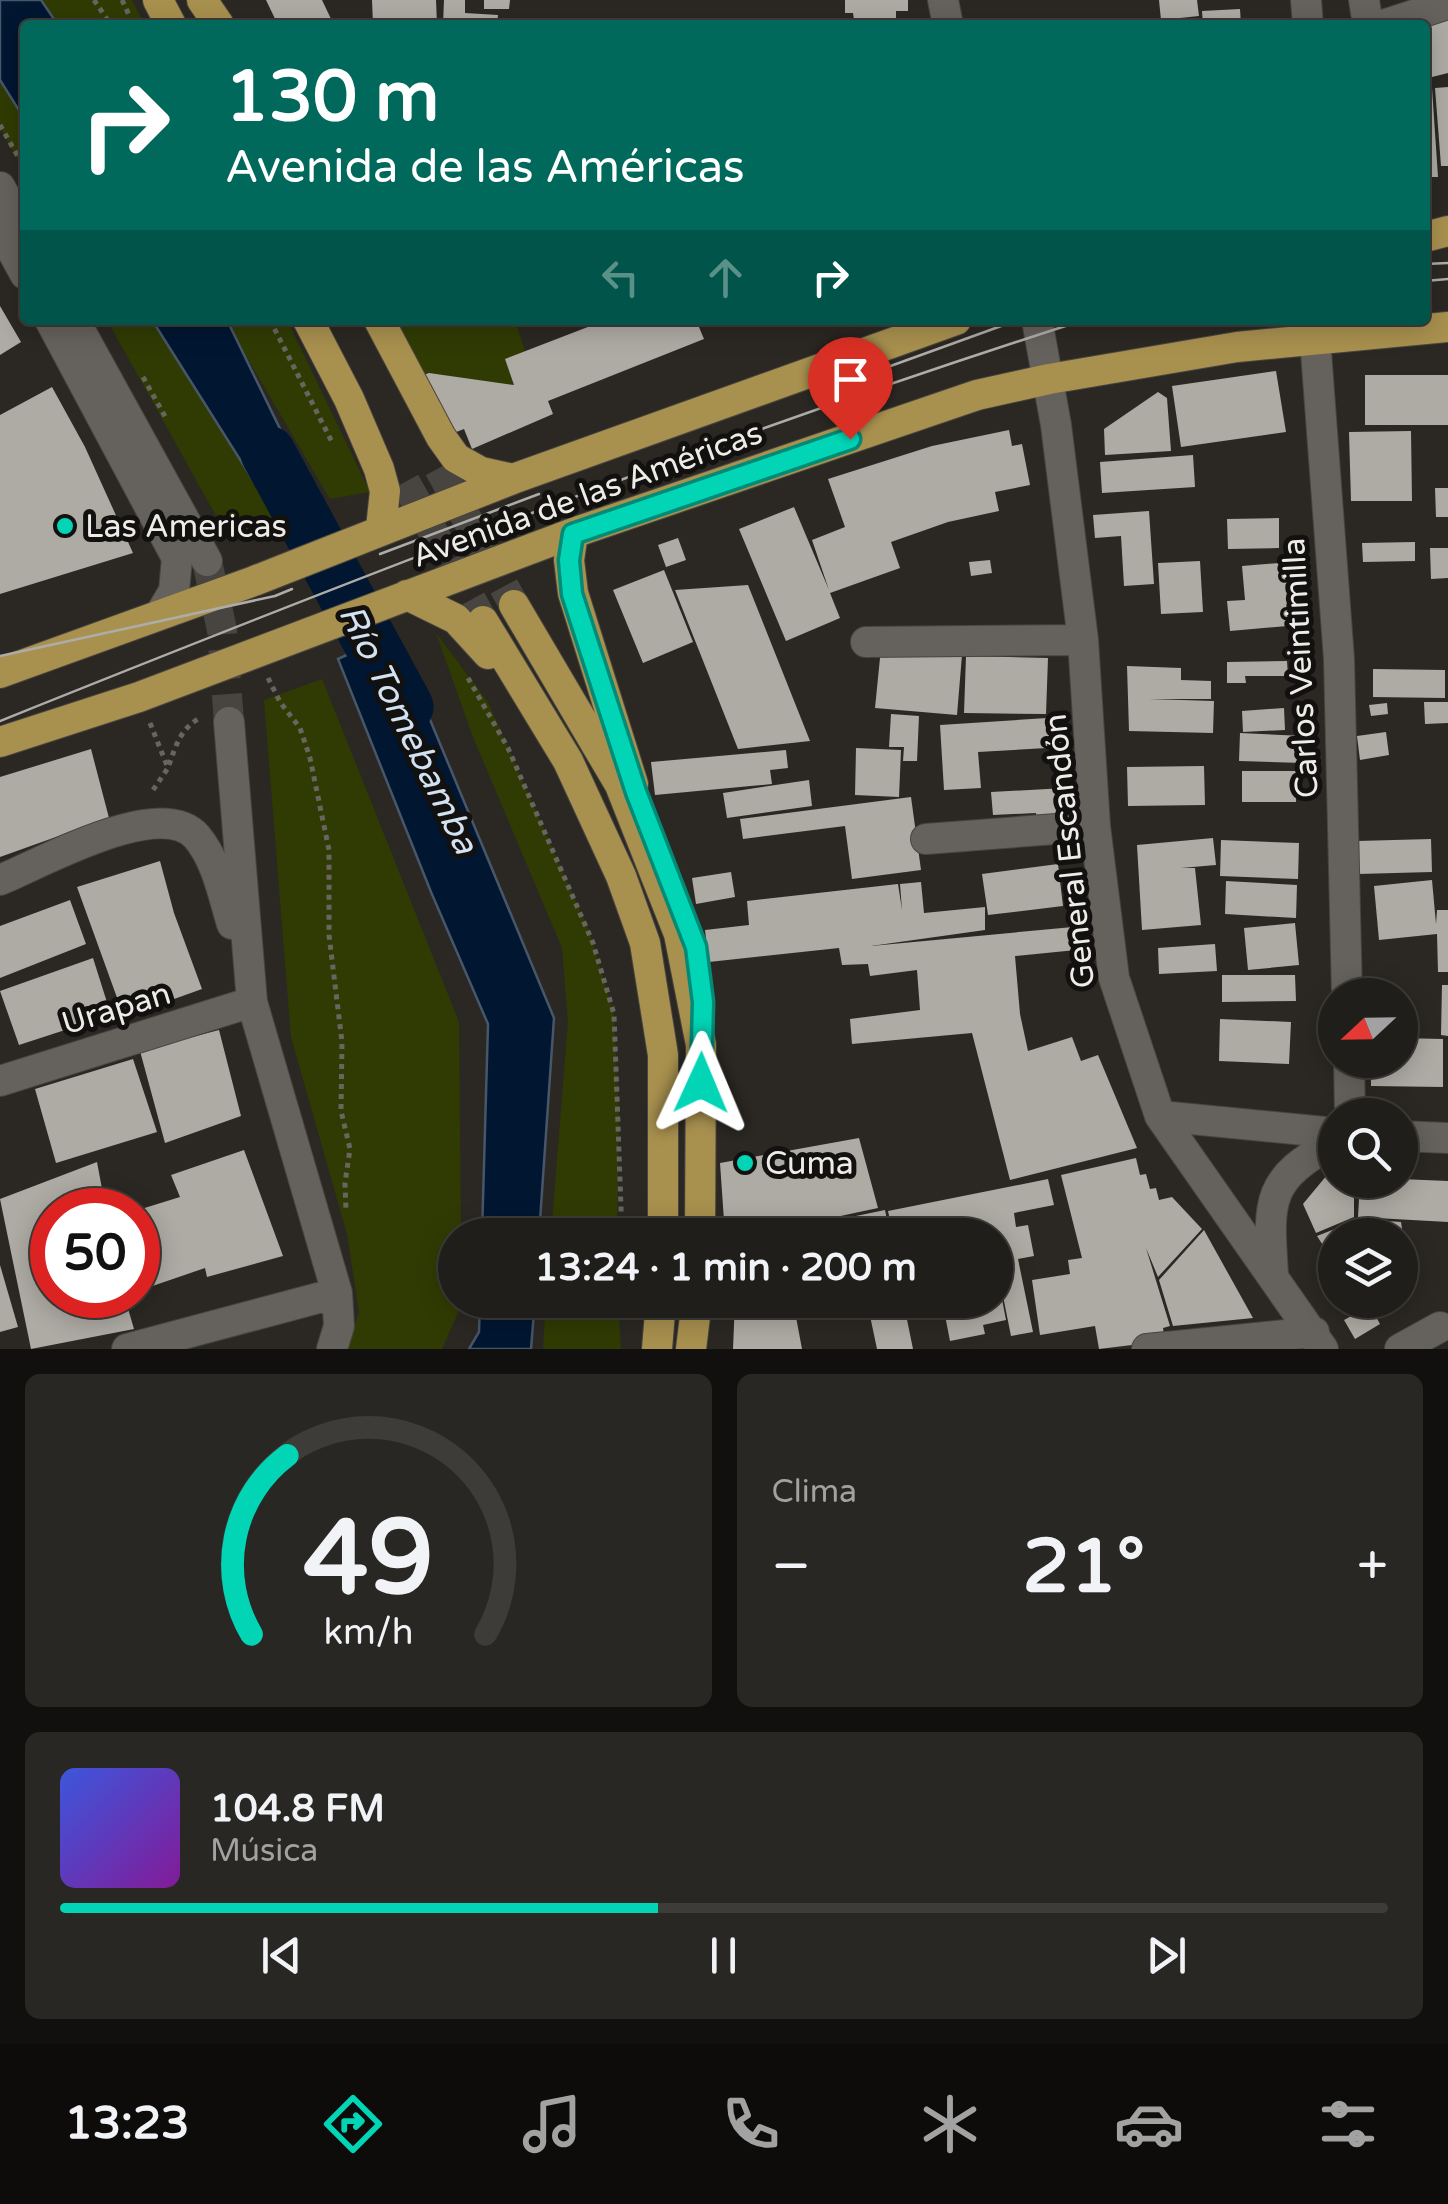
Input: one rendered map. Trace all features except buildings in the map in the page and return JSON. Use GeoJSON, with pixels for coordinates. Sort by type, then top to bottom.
{"type":"FeatureCollection","features":[{"type":"Feature","properties":{"kind":"main road"},"geometry":{"type":"LineString","coordinates":[[199,0],[214,20]]}},
{"type":"Feature","properties":{"kind":"main road"},"geometry":{"type":"LineString","coordinates":[[311,325],[349,398],[379,469],[385,491],[378,530]]}},
{"type":"Feature","properties":{"kind":"main road"},"geometry":{"type":"LineString","coordinates":[[323,325],[405,482]]}},
{"type":"Feature","properties":{"kind":"main road"},"geometry":{"type":"LineString","coordinates":[[364,325],[438,468]]}},
{"type":"Feature","properties":{"kind":"main road"},"geometry":{"type":"LineString","coordinates":[[382,325],[440,436],[456,458],[481,472],[513,478]]}},
{"type":"Feature","properties":{"kind":"main road","name":"Avenida de las Américas"},"geometry":{"type":"LineString","coordinates":[[0,673],[259,579],[513,478],[942,325]]}},
{"type":"Feature","properties":{"kind":"main road","name":"Avenida de las Américas"},"geometry":{"type":"LineString","coordinates":[[0,742],[140,697],[573,534],[977,396],[1049,379],[1237,347],[1448,327]]}},
{"type":"Feature","properties":{"kind":"main road"},"geometry":{"type":"LineString","coordinates":[[573,534],[569,560],[572,594],[636,792],[696,947],[703,1002],[700,1218]]}},
{"type":"Feature","properties":{"kind":"main road"},"geometry":{"type":"LineString","coordinates":[[404,596],[456,618],[471,632],[490,656],[538,738],[620,904],[662,1055]]}},
{"type":"Feature","properties":{"kind":"main road"},"geometry":{"type":"LineString","coordinates":[[514,605],[620,786],[644,841],[679,934],[701,1045]]}},
{"type":"Feature","properties":{"kind":"main road"},"geometry":{"type":"LineString","coordinates":[[483,621],[568,762],[621,876],[645,943],[662,1055],[663,1218]]}},
{"type":"Feature","properties":{"kind":"main road"},"geometry":{"type":"LineString","coordinates":[[657,1349],[660,1318]]}},
{"type":"Feature","properties":{"kind":"main road"},"geometry":{"type":"LineString","coordinates":[[691,1349],[695,1318]]}},
{"type":"Feature","properties":{"kind":"street"},"geometry":{"type":"LineString","coordinates":[[1398,20],[1448,4]]}},
{"type":"Feature","properties":{"kind":"street"},"geometry":{"type":"LineString","coordinates":[[0,187],[20,223]]}},
{"type":"Feature","properties":{"kind":"street"},"geometry":{"type":"LineString","coordinates":[[0,228],[20,265]]}},
{"type":"Feature","properties":{"kind":"street"},"geometry":{"type":"LineString","coordinates":[[53,325],[177,558],[174,591],[161,612]]}},
{"type":"Feature","properties":{"kind":"street"},"geometry":{"type":"LineString","coordinates":[[77,325],[207,561]]}},
{"type":"Feature","properties":{"kind":"street","name":"General Escandón"},"geometry":{"type":"LineString","coordinates":[[1037,325],[1049,379],[1083,640],[1096,826],[1114,978],[1160,1116],[1318,1341]]}},
{"type":"Feature","properties":{"kind":"street","name":"Carlos Veintimilla"},"geometry":{"type":"LineString","coordinates":[[1315,338],[1339,660],[1347,978]]}},
{"type":"Feature","properties":{"kind":"street"},"geometry":{"type":"LineString","coordinates":[[866,642],[1083,640]]}},
{"type":"Feature","properties":{"kind":"street"},"geometry":{"type":"LineString","coordinates":[[217,718],[251,990]]}},
{"type":"Feature","properties":{"kind":"street"},"geometry":{"type":"LineString","coordinates":[[0,880],[130,826],[172,822],[196,834],[215,869],[336,1294],[339,1326],[332,1349]]}},
{"type":"Feature","properties":{"kind":"street"},"geometry":{"type":"LineString","coordinates":[[926,839],[1096,826]]}},
{"type":"Feature","properties":{"kind":"street","name":"Urapan"},"geometry":{"type":"LineString","coordinates":[[0,1081],[251,990]]}},
{"type":"Feature","properties":{"kind":"street"},"geometry":{"type":"LineString","coordinates":[[1160,1116],[1318,1131]]}},
{"type":"Feature","properties":{"kind":"street"},"geometry":{"type":"LineString","coordinates":[[1418,1137],[1448,1138]]}},
{"type":"Feature","properties":{"kind":"street"},"geometry":{"type":"LineString","coordinates":[[1273,1277],[1270,1210],[1286,1174],[1318,1153]]}},
{"type":"Feature","properties":{"kind":"street"},"geometry":{"type":"LineString","coordinates":[[127,1349],[336,1294]]}},
{"type":"Feature","properties":{"kind":"street"},"geometry":{"type":"LineString","coordinates":[[1400,1349],[1445,1323]]}},
{"type":"Feature","properties":{"kind":"street"},"geometry":{"type":"LineString","coordinates":[[1147,1349],[1318,1341]]}},
{"type":"Feature","properties":{"kind":"path"},"geometry":{"type":"LineString","coordinates":[[0,125],[20,161]]}},
{"type":"Feature","properties":{"kind":"path"},"geometry":{"type":"LineString","coordinates":[[273,325],[336,448]]}},
{"type":"Feature","properties":{"kind":"path"},"geometry":{"type":"LineString","coordinates":[[267,648],[280,702],[300,728],[310,758],[330,850],[329,935],[342,1042],[341,1111],[350,1149],[345,1183],[348,1224]]}},
{"type":"Feature","properties":{"kind":"path"},"geometry":{"type":"LineString","coordinates":[[466,673],[508,748],[593,943],[614,1014],[621,1218]]}},
{"type":"Feature","properties":{"kind":"path"},"geometry":{"type":"LineString","coordinates":[[140,697],[168,768]]}},
{"type":"Feature","properties":{"kind":"path"},"geometry":{"type":"LineString","coordinates":[[130,826],[168,768],[189,724],[217,718]]}},
{"type":"Feature","properties":{"kind":"green space"},"geometry":{"type":"Polygon","coordinates":[[[38,0],[132,0],[142,20],[50,20],[38,0]]]}},
{"type":"Feature","properties":{"kind":"green space"},"geometry":{"type":"Polygon","coordinates":[[[0,80],[20,112],[20,164],[0,128],[0,80]]]}},
{"type":"Feature","properties":{"kind":"green space"},"geometry":{"type":"Polygon","coordinates":[[[110,325],[155,325],[282,526],[230,541],[110,325]]]}},
{"type":"Feature","properties":{"kind":"green space"},"geometry":{"type":"Polygon","coordinates":[[[228,325],[289,325],[370,492],[330,499],[228,325]]]}},
{"type":"Feature","properties":{"kind":"green space"},"geometry":{"type":"Polygon","coordinates":[[[389,325],[517,325],[525,351],[505,359],[514,385],[429,373],[415,378],[389,325]]]}},
{"type":"Feature","properties":{"kind":"green space"},"geometry":{"type":"Polygon","coordinates":[[[436,633],[488,702],[590,933],[614,1014],[619,1116],[617,1218],[552,1218],[568,1022],[562,948],[473,737],[436,633]]]}},
{"type":"Feature","properties":{"kind":"green space"},"geometry":{"type":"Polygon","coordinates":[[[322,679],[459,1022],[461,1218],[438,1218],[438,1318],[456,1318],[442,1349],[346,1349],[359,1312],[347,1234],[291,1037],[264,700],[322,679]]]}},
{"type":"Feature","properties":{"kind":"green space"},"geometry":{"type":"Polygon","coordinates":[[[545,1318],[619,1318],[621,1349],[543,1349],[545,1318]]]}},
{"type":"Feature","properties":{"kind":"water"},"geometry":{"type":"Polygon","coordinates":[[[0,0],[41,0],[55,20],[20,20],[20,112],[0,80],[0,0]]]}},
{"type":"Feature","properties":{"kind":"water"},"geometry":{"type":"Polygon","coordinates":[[[155,325],[229,325],[321,513],[282,526],[155,325]]]}},
{"type":"Feature","properties":{"kind":"water"},"geometry":{"type":"Polygon","coordinates":[[[394,633],[554,1018],[540,1218],[482,1218],[488,1024],[338,659],[394,633]]]}},
{"type":"Feature","properties":{"kind":"water"},"geometry":{"type":"Polygon","coordinates":[[[479,1318],[534,1318],[531,1349],[469,1349],[479,1332],[479,1318]]]}},
{"type":"Feature","properties":{"kind":"waterway","name":"Río Tomebamba"},"geometry":{"type":"LineString","coordinates":[[268,453],[406,707]]}},
{"type":"Feature","properties":{"kind":"tunnel"},"geometry":{"type":"LineString","coordinates":[[439,468],[514,605]]}},
{"type":"Feature","properties":{"kind":"tunnel"},"geometry":{"type":"LineString","coordinates":[[405,482],[483,621]]}},
{"type":"Feature","properties":{"kind":"tunnel"},"geometry":{"type":"LineString","coordinates":[[207,561],[222,630],[229,722]]}},
{"type":"Feature","properties":{"kind":"tram line"},"geometry":{"type":"LineString","coordinates":[[1430,264],[1448,263]]}},
{"type":"Feature","properties":{"kind":"tram line"},"geometry":{"type":"LineString","coordinates":[[1430,281],[1448,279]]}},
{"type":"Feature","properties":{"kind":"tram line"},"geometry":{"type":"LineString","coordinates":[[849,381],[1004,325]]}},
{"type":"Feature","properties":{"kind":"tram line"},"geometry":{"type":"LineString","coordinates":[[0,721],[670,462],[1069,325]]}},
{"type":"Feature","properties":{"kind":"tram line"},"geometry":{"type":"LineString","coordinates":[[380,554],[539,494]]}},
{"type":"Feature","properties":{"kind":"tram line"},"geometry":{"type":"LineString","coordinates":[[0,656],[275,596],[292,589]]}},
{"type":"Feature","properties":{"kind":"place","name":"Las Americas"},"geometry":{"type":"Point","coordinates":[65,526]}},
{"type":"Feature","properties":{"kind":"place","name":"Cuma"},"geometry":{"type":"Point","coordinates":[745,1163]}},
{"type":"Feature","properties":{"kind":"route"},"geometry":{"type":"LineString","coordinates":[[701,1083],[703,1002],[696,947],[636,792],[572,594],[569,560],[573,534],[850,439]]}}]}
